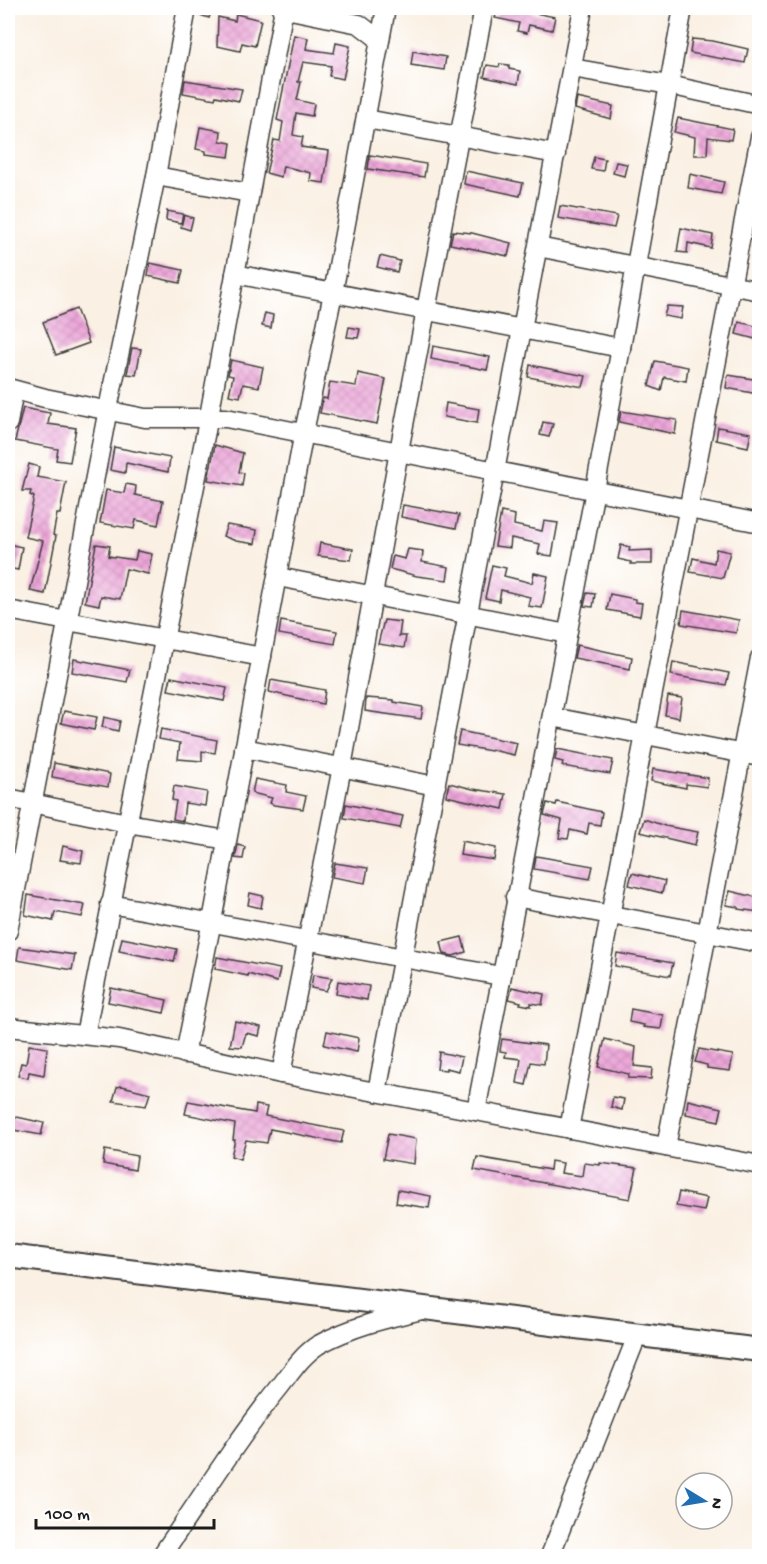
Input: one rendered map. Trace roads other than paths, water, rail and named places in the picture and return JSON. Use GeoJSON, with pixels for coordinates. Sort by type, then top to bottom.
{"type":"FeatureCollection","features":[{"type":"Feature","properties":{"kind":"main road"},"geometry":{"type":"LineString","coordinates":[[8,1256],[759,1350]]}},
{"type":"Feature","properties":{"kind":"street"},"geometry":{"type":"LineString","coordinates":[[8,932],[187,8]]}},
{"type":"Feature","properties":{"kind":"street"},"geometry":{"type":"LineString","coordinates":[[85,1035],[208,416],[283,8],[359,24],[380,40]]}},
{"type":"Feature","properties":{"kind":"street"},"geometry":{"type":"LineString","coordinates":[[185,1054],[213,921],[386,8]]}},
{"type":"Feature","properties":{"kind":"street"},"geometry":{"type":"LineString","coordinates":[[281,1074],[342,767],[399,451],[484,8]]}},
{"type":"Feature","properties":{"kind":"street"},"geometry":{"type":"LineString","coordinates":[[378,1092],[583,8]]}},
{"type":"Feature","properties":{"kind":"street"},"geometry":{"type":"LineString","coordinates":[[476,1111],[515,897],[595,490],[683,8]]}},
{"type":"Feature","properties":{"kind":"street"},"geometry":{"type":"LineString","coordinates":[[572,68],[759,105]]}},
{"type":"Feature","properties":{"kind":"street"},"geometry":{"type":"LineString","coordinates":[[366,119],[556,154]]}},
{"type":"Feature","properties":{"kind":"street"},"geometry":{"type":"LineString","coordinates":[[569,1128],[759,137]]}},
{"type":"Feature","properties":{"kind":"street"},"geometry":{"type":"LineString","coordinates":[[156,176],[249,193]]}},
{"type":"Feature","properties":{"kind":"street"},"geometry":{"type":"LineString","coordinates":[[538,247],[759,291]]}},
{"type":"Feature","properties":{"kind":"street"},"geometry":{"type":"LineString","coordinates":[[235,274],[621,348]]}},
{"type":"Feature","properties":{"kind":"street"},"geometry":{"type":"LineString","coordinates":[[8,423],[11,389],[45,398],[157,419],[208,416],[304,432],[759,523]]}},
{"type":"Feature","properties":{"kind":"street"},"geometry":{"type":"LineString","coordinates":[[278,577],[567,634]]}},
{"type":"Feature","properties":{"kind":"street"},"geometry":{"type":"LineString","coordinates":[[8,610],[262,657]]}},
{"type":"Feature","properties":{"kind":"street"},"geometry":{"type":"LineString","coordinates":[[666,1147],[759,664]]}},
{"type":"Feature","properties":{"kind":"street"},"geometry":{"type":"LineString","coordinates":[[552,717],[759,757]]}},
{"type":"Feature","properties":{"kind":"street"},"geometry":{"type":"LineString","coordinates":[[244,748],[435,786]]}},
{"type":"Feature","properties":{"kind":"street"},"geometry":{"type":"LineString","coordinates":[[8,798],[127,823],[227,840]]}},
{"type":"Feature","properties":{"kind":"street"},"geometry":{"type":"LineString","coordinates":[[515,897],[759,943]]}},
{"type":"Feature","properties":{"kind":"street"},"geometry":{"type":"LineString","coordinates":[[110,904],[213,921],[501,976]]}},
{"type":"Feature","properties":{"kind":"street"},"geometry":{"type":"LineString","coordinates":[[8,1027],[119,1038],[281,1074],[759,1165]]}},
{"type":"Feature","properties":{"kind":"street"},"geometry":{"type":"LineString","coordinates":[[161,1557],[220,1467],[306,1355],[318,1345],[378,1320],[426,1309]]}},
{"type":"Feature","properties":{"kind":"street"},"geometry":{"type":"LineString","coordinates":[[550,1557],[636,1336]]}}]}
